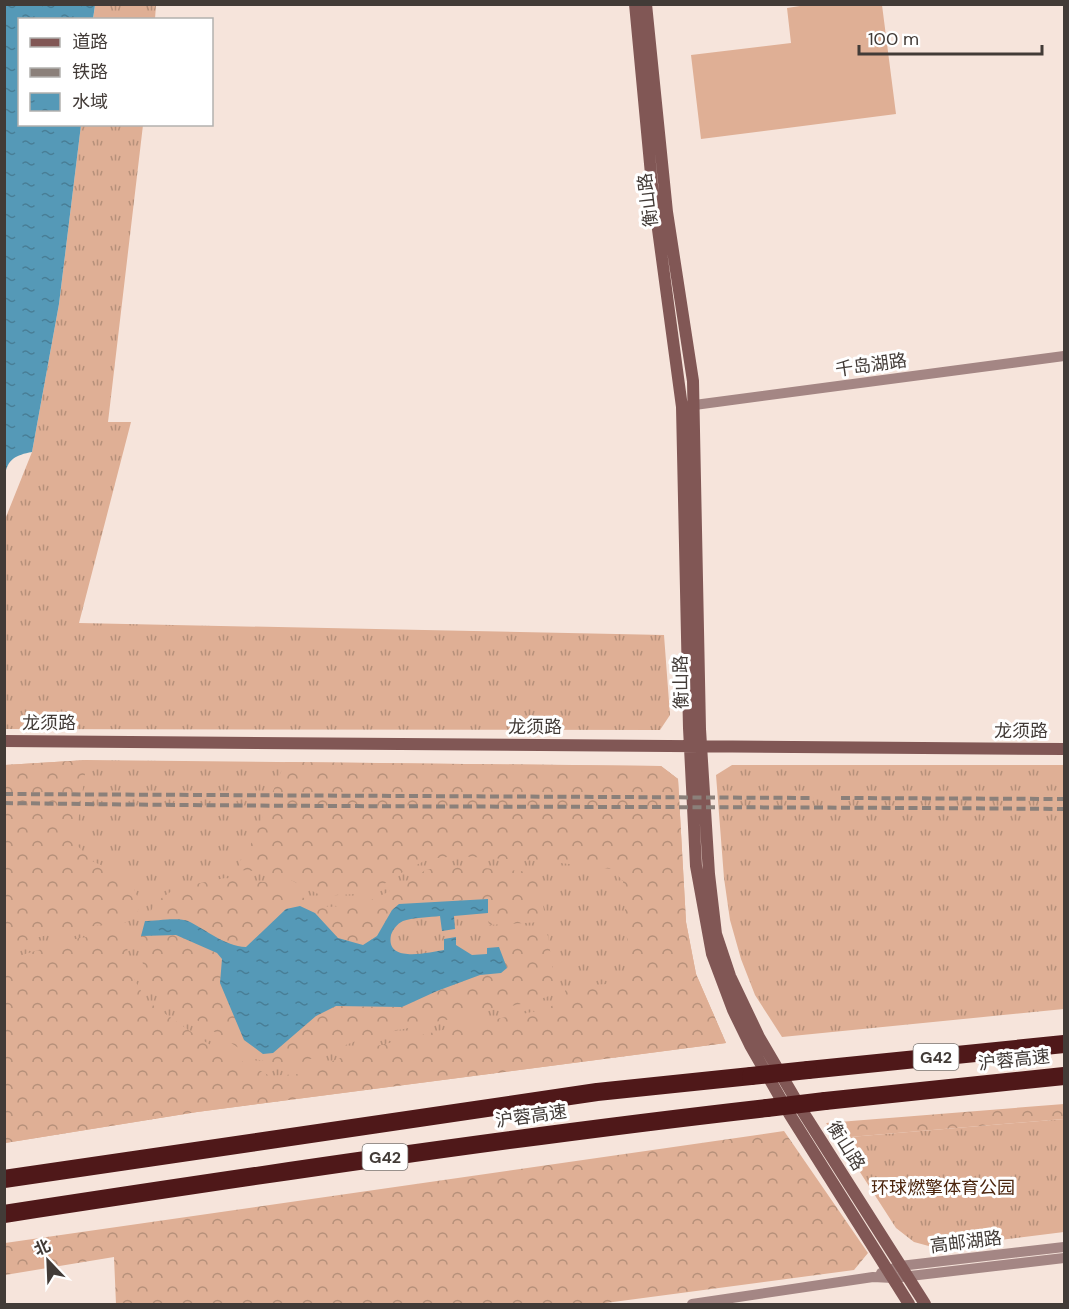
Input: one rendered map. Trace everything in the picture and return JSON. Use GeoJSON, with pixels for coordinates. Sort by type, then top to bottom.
{"type":"FeatureCollection","features":[{"type":"Feature","properties":{"kind":"highway","name":"沪蓉高速"},"geometry":{"type":"LineString","coordinates":[[4,1179],[597,1092],[1065,1044]]}},
{"type":"Feature","properties":{"kind":"highway","name":"沪蓉高速"},"geometry":{"type":"LineString","coordinates":[[4,1214],[238,1178],[616,1125],[1065,1076]]}},
{"type":"Feature","properties":{"kind":"street","name":"衡山路"},"geometry":{"type":"LineString","coordinates":[[635,4],[653,194],[687,406],[695,746],[716,934],[730,976],[759,1037],[897,1273],[909,1305]]}},
{"type":"Feature","properties":{"kind":"street","name":"衡山路"},"geometry":{"type":"LineString","coordinates":[[646,4],[663,179],[693,381],[687,406]]}},
{"type":"Feature","properties":{"kind":"street","name":"千岛湖路"},"geometry":{"type":"LineString","coordinates":[[687,406],[1065,356]]}},
{"type":"Feature","properties":{"kind":"street","name":"龙须路"},"geometry":{"type":"LineString","coordinates":[[4,741],[1065,749]]}},
{"type":"Feature","properties":{"kind":"street","name":"高邮湖路"},"geometry":{"type":"LineString","coordinates":[[692,1305],[1065,1247]]}},
{"type":"Feature","properties":{"kind":"street","name":"高邮湖路"},"geometry":{"type":"LineString","coordinates":[[897,1273],[1065,1258]]}},
{"type":"Feature","properties":{"kind":"street","name":"衡山路"},"geometry":{"type":"LineString","coordinates":[[897,1273],[925,1305]]}},
{"type":"Feature","properties":{"kind":"green space"},"geometry":{"type":"Polygon","coordinates":[[[813,4],[882,5],[896,114],[701,139],[691,55],[791,43],[787,8],[813,4]]]}},
{"type":"Feature","properties":{"kind":"green space"},"geometry":{"type":"Polygon","coordinates":[[[95,5],[156,5],[155,18],[93,18],[95,5]]]}},
{"type":"Feature","properties":{"kind":"green space"},"geometry":{"type":"Polygon","coordinates":[[[81,126],[143,126],[108,422],[131,422],[79,623],[664,635],[670,715],[660,730],[5,729],[4,522],[32,452],[59,304],[81,126]]]}},
{"type":"Feature","properties":{"kind":"green space"},"geometry":{"type":"Polygon","coordinates":[[[87,760],[661,766],[678,779],[686,922],[696,974],[726,1043],[197,1112],[5,1143],[5,765],[87,760]]]}},
{"type":"Feature","properties":{"kind":"green space"},"geometry":{"type":"Polygon","coordinates":[[[87,760],[75,843],[92,861],[129,878],[141,905],[133,919],[124,923],[74,928],[5,946],[5,765],[87,760]]]}},
{"type":"Feature","properties":{"kind":"green space"},"geometry":{"type":"Polygon","coordinates":[[[285,762],[661,766],[678,779],[686,922],[696,974],[726,1043],[197,1112],[5,1143],[5,950],[15,957],[79,938],[120,933],[126,940],[131,974],[147,1001],[207,1043],[270,1076],[299,1074],[364,1049],[451,1028],[547,1009],[564,998],[566,986],[630,983],[623,881],[612,869],[552,862],[457,856],[428,859],[376,889],[356,894],[322,896],[285,877],[265,872],[240,870],[239,863],[252,842],[285,762]]]}},
{"type":"Feature","properties":{"kind":"green space"},"geometry":{"type":"Polygon","coordinates":[[[732,765],[1064,765],[1064,1009],[782,1037],[755,995],[741,959],[730,920],[724,878],[716,775],[732,765]]]}},
{"type":"Feature","properties":{"kind":"green space"},"geometry":{"type":"Polygon","coordinates":[[[448,865],[530,872],[539,883],[545,916],[541,922],[489,925],[487,899],[392,910],[377,936],[363,945],[338,938],[315,913],[286,909],[246,947],[223,941],[188,921],[173,919],[145,921],[156,902],[176,888],[225,878],[273,883],[308,900],[329,907],[363,904],[426,870],[448,865]]]}},
{"type":"Feature","properties":{"kind":"green space"},"geometry":{"type":"Polygon","coordinates":[[[544,930],[548,936],[555,986],[549,996],[535,1001],[366,1037],[300,1063],[278,1064],[255,1059],[161,996],[145,975],[141,954],[141,936],[176,935],[217,953],[222,959],[220,983],[273,1053],[316,1016],[336,1006],[402,1007],[480,975],[501,973],[499,947],[487,948],[488,934],[544,930]]]}},
{"type":"Feature","properties":{"kind":"green space"},"geometry":{"type":"Polygon","coordinates":[[[1064,1104],[1064,1119],[838,1138],[826,1123],[1064,1104]]]}},
{"type":"Feature","properties":{"kind":"green space","name":"环球燃擎体育公园"},"geometry":{"type":"Polygon","coordinates":[[[1064,1119],[1064,1232],[936,1248],[914,1242],[896,1228],[838,1138],[1064,1119]]]}},
{"type":"Feature","properties":{"kind":"green space"},"geometry":{"type":"Polygon","coordinates":[[[784,1131],[868,1253],[854,1270],[598,1304],[116,1304],[114,1257],[5,1275],[5,1243],[784,1131]]]}},
{"type":"Feature","properties":{"kind":"water"},"geometry":{"type":"Polygon","coordinates":[[[5,4],[95,5],[93,18],[18,18],[18,126],[81,126],[59,304],[32,452],[13,459],[5,476],[5,4]]]}},
{"type":"Feature","properties":{"kind":"water"},"geometry":{"type":"Polygon","coordinates":[[[488,899],[488,913],[454,916],[455,929],[442,931],[440,916],[403,921],[393,931],[391,944],[395,950],[410,954],[444,950],[444,939],[456,937],[456,945],[472,955],[487,954],[487,948],[499,947],[507,968],[501,973],[480,975],[402,1007],[336,1006],[316,1016],[273,1053],[263,1054],[244,1040],[220,983],[222,959],[217,953],[176,935],[141,936],[145,921],[179,919],[188,921],[230,944],[246,947],[286,909],[300,906],[315,913],[338,938],[363,945],[377,936],[392,910],[399,904],[488,899]]]}},
{"type":"Feature","properties":{"kind":"railway"},"geometry":{"type":"LineString","coordinates":[[4,794],[814,798]]}},
{"type":"Feature","properties":{"kind":"railway"},"geometry":{"type":"LineString","coordinates":[[841,798],[1064,799]]}},
{"type":"Feature","properties":{"kind":"railway"},"geometry":{"type":"LineString","coordinates":[[4,803],[1064,809]]}}]}
